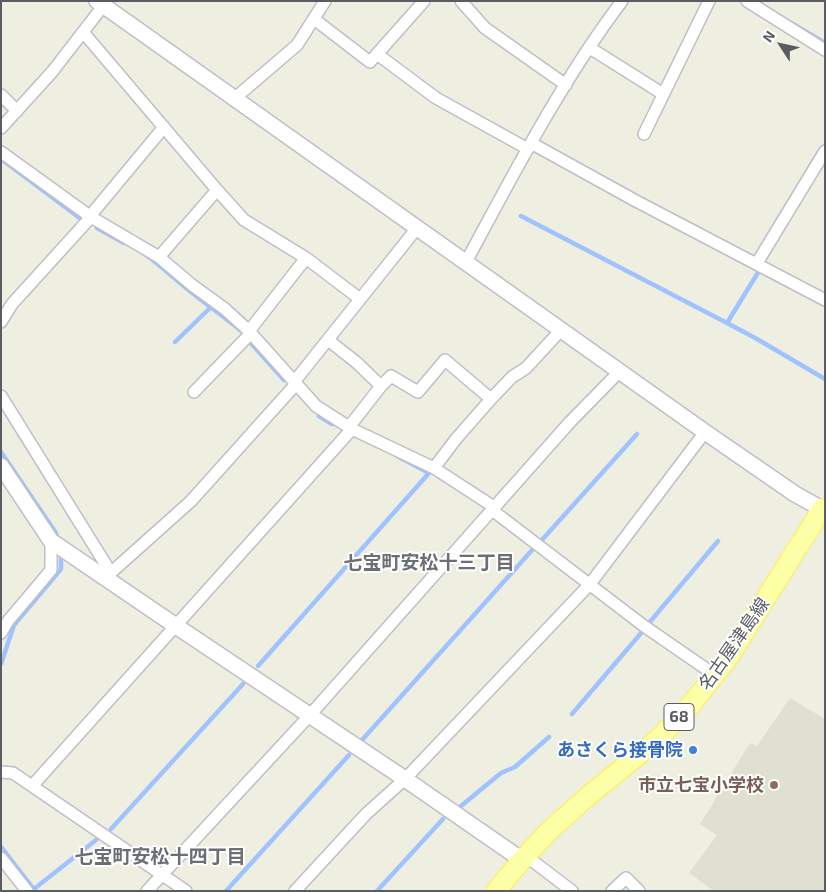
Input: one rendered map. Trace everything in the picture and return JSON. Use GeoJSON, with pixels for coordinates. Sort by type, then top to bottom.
{"type":"FeatureCollection","features":[{"type":"Feature","properties":{"kind":"main road","name":"名古屋津島線"},"geometry":{"type":"LineString","coordinates":[[496,891],[548,832],[587,797],[657,740],[689,707],[729,657],[823,509]]}},
{"type":"Feature","properties":{"kind":"street"},"geometry":{"type":"LineString","coordinates":[[235,98],[297,45],[325,1]]}},
{"type":"Feature","properties":{"kind":"street"},"geometry":{"type":"LineString","coordinates":[[314,19],[370,62],[424,1]]}},
{"type":"Feature","properties":{"kind":"street"},"geometry":{"type":"LineString","coordinates":[[461,1],[486,28],[566,85]]}},
{"type":"Feature","properties":{"kind":"street"},"geometry":{"type":"LineString","coordinates":[[466,262],[566,85],[622,1]]}},
{"type":"Feature","properties":{"kind":"street"},"geometry":{"type":"LineString","coordinates":[[644,134],[709,1]]}},
{"type":"Feature","properties":{"kind":"street"},"geometry":{"type":"LineString","coordinates":[[747,1],[825,50]]}},
{"type":"Feature","properties":{"kind":"street"},"geometry":{"type":"LineString","coordinates":[[1,128],[52,72],[102,3],[619,372],[796,494],[823,509]]}},
{"type":"Feature","properties":{"kind":"street"},"geometry":{"type":"LineString","coordinates":[[82,32],[244,220],[306,258],[360,299]]}},
{"type":"Feature","properties":{"kind":"street"},"geometry":{"type":"LineString","coordinates":[[590,48],[663,94]]}},
{"type":"Feature","properties":{"kind":"street"},"geometry":{"type":"LineString","coordinates":[[377,54],[436,98],[825,300]]}},
{"type":"Feature","properties":{"kind":"street"},"geometry":{"type":"LineString","coordinates":[[1,95],[17,111]]}},
{"type":"Feature","properties":{"kind":"street"},"geometry":{"type":"LineString","coordinates":[[1,322],[12,304],[90,217],[164,127]]}},
{"type":"Feature","properties":{"kind":"street"},"geometry":{"type":"LineString","coordinates":[[757,263],[825,151]]}},
{"type":"Feature","properties":{"kind":"street"},"geometry":{"type":"LineString","coordinates":[[1,152],[90,217],[159,257],[192,285],[225,309],[250,332],[316,406],[351,428],[434,468],[493,509],[644,626],[714,676]]}},
{"type":"Feature","properties":{"kind":"street"},"geometry":{"type":"LineString","coordinates":[[159,257],[217,190]]}},
{"type":"Feature","properties":{"kind":"street"},"geometry":{"type":"LineString","coordinates":[[108,575],[191,501],[295,383],[417,228]]}},
{"type":"Feature","properties":{"kind":"street"},"geometry":{"type":"LineString","coordinates":[[194,392],[250,332],[306,258]]}},
{"type":"Feature","properties":{"kind":"street"},"geometry":{"type":"LineString","coordinates":[[434,468],[456,438],[491,399],[512,377],[526,368],[561,330]]}},
{"type":"Feature","properties":{"kind":"street"},"geometry":{"type":"LineString","coordinates":[[328,340],[356,362],[381,386]]}},
{"type":"Feature","properties":{"kind":"street"},"geometry":{"type":"LineString","coordinates":[[32,786],[351,428],[381,386],[391,376],[418,392],[445,360],[491,399]]}},
{"type":"Feature","properties":{"kind":"street"},"geometry":{"type":"LineString","coordinates":[[147,891],[310,715],[570,422],[619,372]]}},
{"type":"Feature","properties":{"kind":"street"},"geometry":{"type":"LineString","coordinates":[[1,396],[108,575]]}},
{"type":"Feature","properties":{"kind":"street"},"geometry":{"type":"LineString","coordinates":[[295,891],[366,814],[405,779],[590,584],[705,432]]}},
{"type":"Feature","properties":{"kind":"street"},"geometry":{"type":"LineString","coordinates":[[1,466],[57,545],[108,575],[176,626],[572,891]]}},
{"type":"Feature","properties":{"kind":"street"},"geometry":{"type":"LineString","coordinates":[[1,633],[8,621],[51,570],[57,545]]}},
{"type":"Feature","properties":{"kind":"street"},"geometry":{"type":"LineString","coordinates":[[1,772],[14,773],[186,891]]}},
{"type":"Feature","properties":{"kind":"street"},"geometry":{"type":"LineString","coordinates":[[1,858],[27,891]]}},
{"type":"Feature","properties":{"kind":"street"},"geometry":{"type":"LineString","coordinates":[[612,891],[626,878],[639,891]]}},
{"type":"Feature","properties":{"kind":"shaded area","name":"市立七宝小学校"},"geometry":{"type":"Polygon","coordinates":[[[790,698],[825,719],[825,891],[714,891],[689,873],[717,835],[700,824],[750,743],[757,746],[790,698]]]}},
{"type":"Feature","properties":{"kind":"waterway"},"geometry":{"type":"LineString","coordinates":[[793,24],[825,43]]}},
{"type":"Feature","properties":{"kind":"waterway"},"geometry":{"type":"LineString","coordinates":[[1,159],[81,219]]}},
{"type":"Feature","properties":{"kind":"waterway"},"geometry":{"type":"LineString","coordinates":[[521,216],[757,339],[825,379]]}},
{"type":"Feature","properties":{"kind":"waterway"},"geometry":{"type":"LineString","coordinates":[[97,228],[124,243]]}},
{"type":"Feature","properties":{"kind":"waterway"},"geometry":{"type":"LineString","coordinates":[[146,255],[240,330]]}},
{"type":"Feature","properties":{"kind":"waterway"},"geometry":{"type":"LineString","coordinates":[[727,323],[759,271]]}},
{"type":"Feature","properties":{"kind":"waterway"},"geometry":{"type":"LineString","coordinates":[[175,342],[211,307]]}},
{"type":"Feature","properties":{"kind":"waterway"},"geometry":{"type":"LineString","coordinates":[[249,341],[284,380]]}},
{"type":"Feature","properties":{"kind":"waterway"},"geometry":{"type":"LineString","coordinates":[[319,416],[332,424]]}},
{"type":"Feature","properties":{"kind":"waterway"},"geometry":{"type":"LineString","coordinates":[[541,541],[637,434]]}},
{"type":"Feature","properties":{"kind":"waterway"},"geometry":{"type":"LineString","coordinates":[[1,452],[56,533],[58,541]]}},
{"type":"Feature","properties":{"kind":"waterway"},"geometry":{"type":"LineString","coordinates":[[258,666],[429,473],[399,457]]}},
{"type":"Feature","properties":{"kind":"waterway"},"geometry":{"type":"LineString","coordinates":[[649,623],[718,541]]}},
{"type":"Feature","properties":{"kind":"waterway"},"geometry":{"type":"LineString","coordinates":[[362,740],[534,548]]}},
{"type":"Feature","properties":{"kind":"waterway"},"geometry":{"type":"LineString","coordinates":[[1,664],[14,625],[61,569],[61,554]]}},
{"type":"Feature","properties":{"kind":"waterway"},"geometry":{"type":"LineString","coordinates":[[572,714],[642,632]]}},
{"type":"Feature","properties":{"kind":"waterway"},"geometry":{"type":"LineString","coordinates":[[111,829],[243,684]]}},
{"type":"Feature","properties":{"kind":"waterway"},"geometry":{"type":"LineString","coordinates":[[461,806],[501,773],[515,767],[549,737]]}},
{"type":"Feature","properties":{"kind":"waterway"},"geometry":{"type":"LineString","coordinates":[[226,891],[349,755]]}},
{"type":"Feature","properties":{"kind":"waterway"},"geometry":{"type":"LineString","coordinates":[[377,891],[443,819]]}},
{"type":"Feature","properties":{"kind":"waterway"},"geometry":{"type":"LineString","coordinates":[[34,889],[96,840]]}},
{"type":"Feature","properties":{"kind":"waterway"},"geometry":{"type":"LineString","coordinates":[[1,847],[35,891]]}},
{"type":"Feature","properties":{"kind":"place","name":"あさくら接骨院"},"geometry":{"type":"Point","coordinates":[693,750]}},
{"type":"Feature","properties":{"kind":"place","name":"市立七宝小学校"},"geometry":{"type":"Point","coordinates":[774,785]}},
{"type":"Feature","properties":{"kind":"district","name":"七宝町安松十三丁目"},"geometry":{"type":"Point","coordinates":[429,563]}},
{"type":"Feature","properties":{"kind":"district","name":"七宝町安松十四丁目"},"geometry":{"type":"Point","coordinates":[160,857]}}]}
